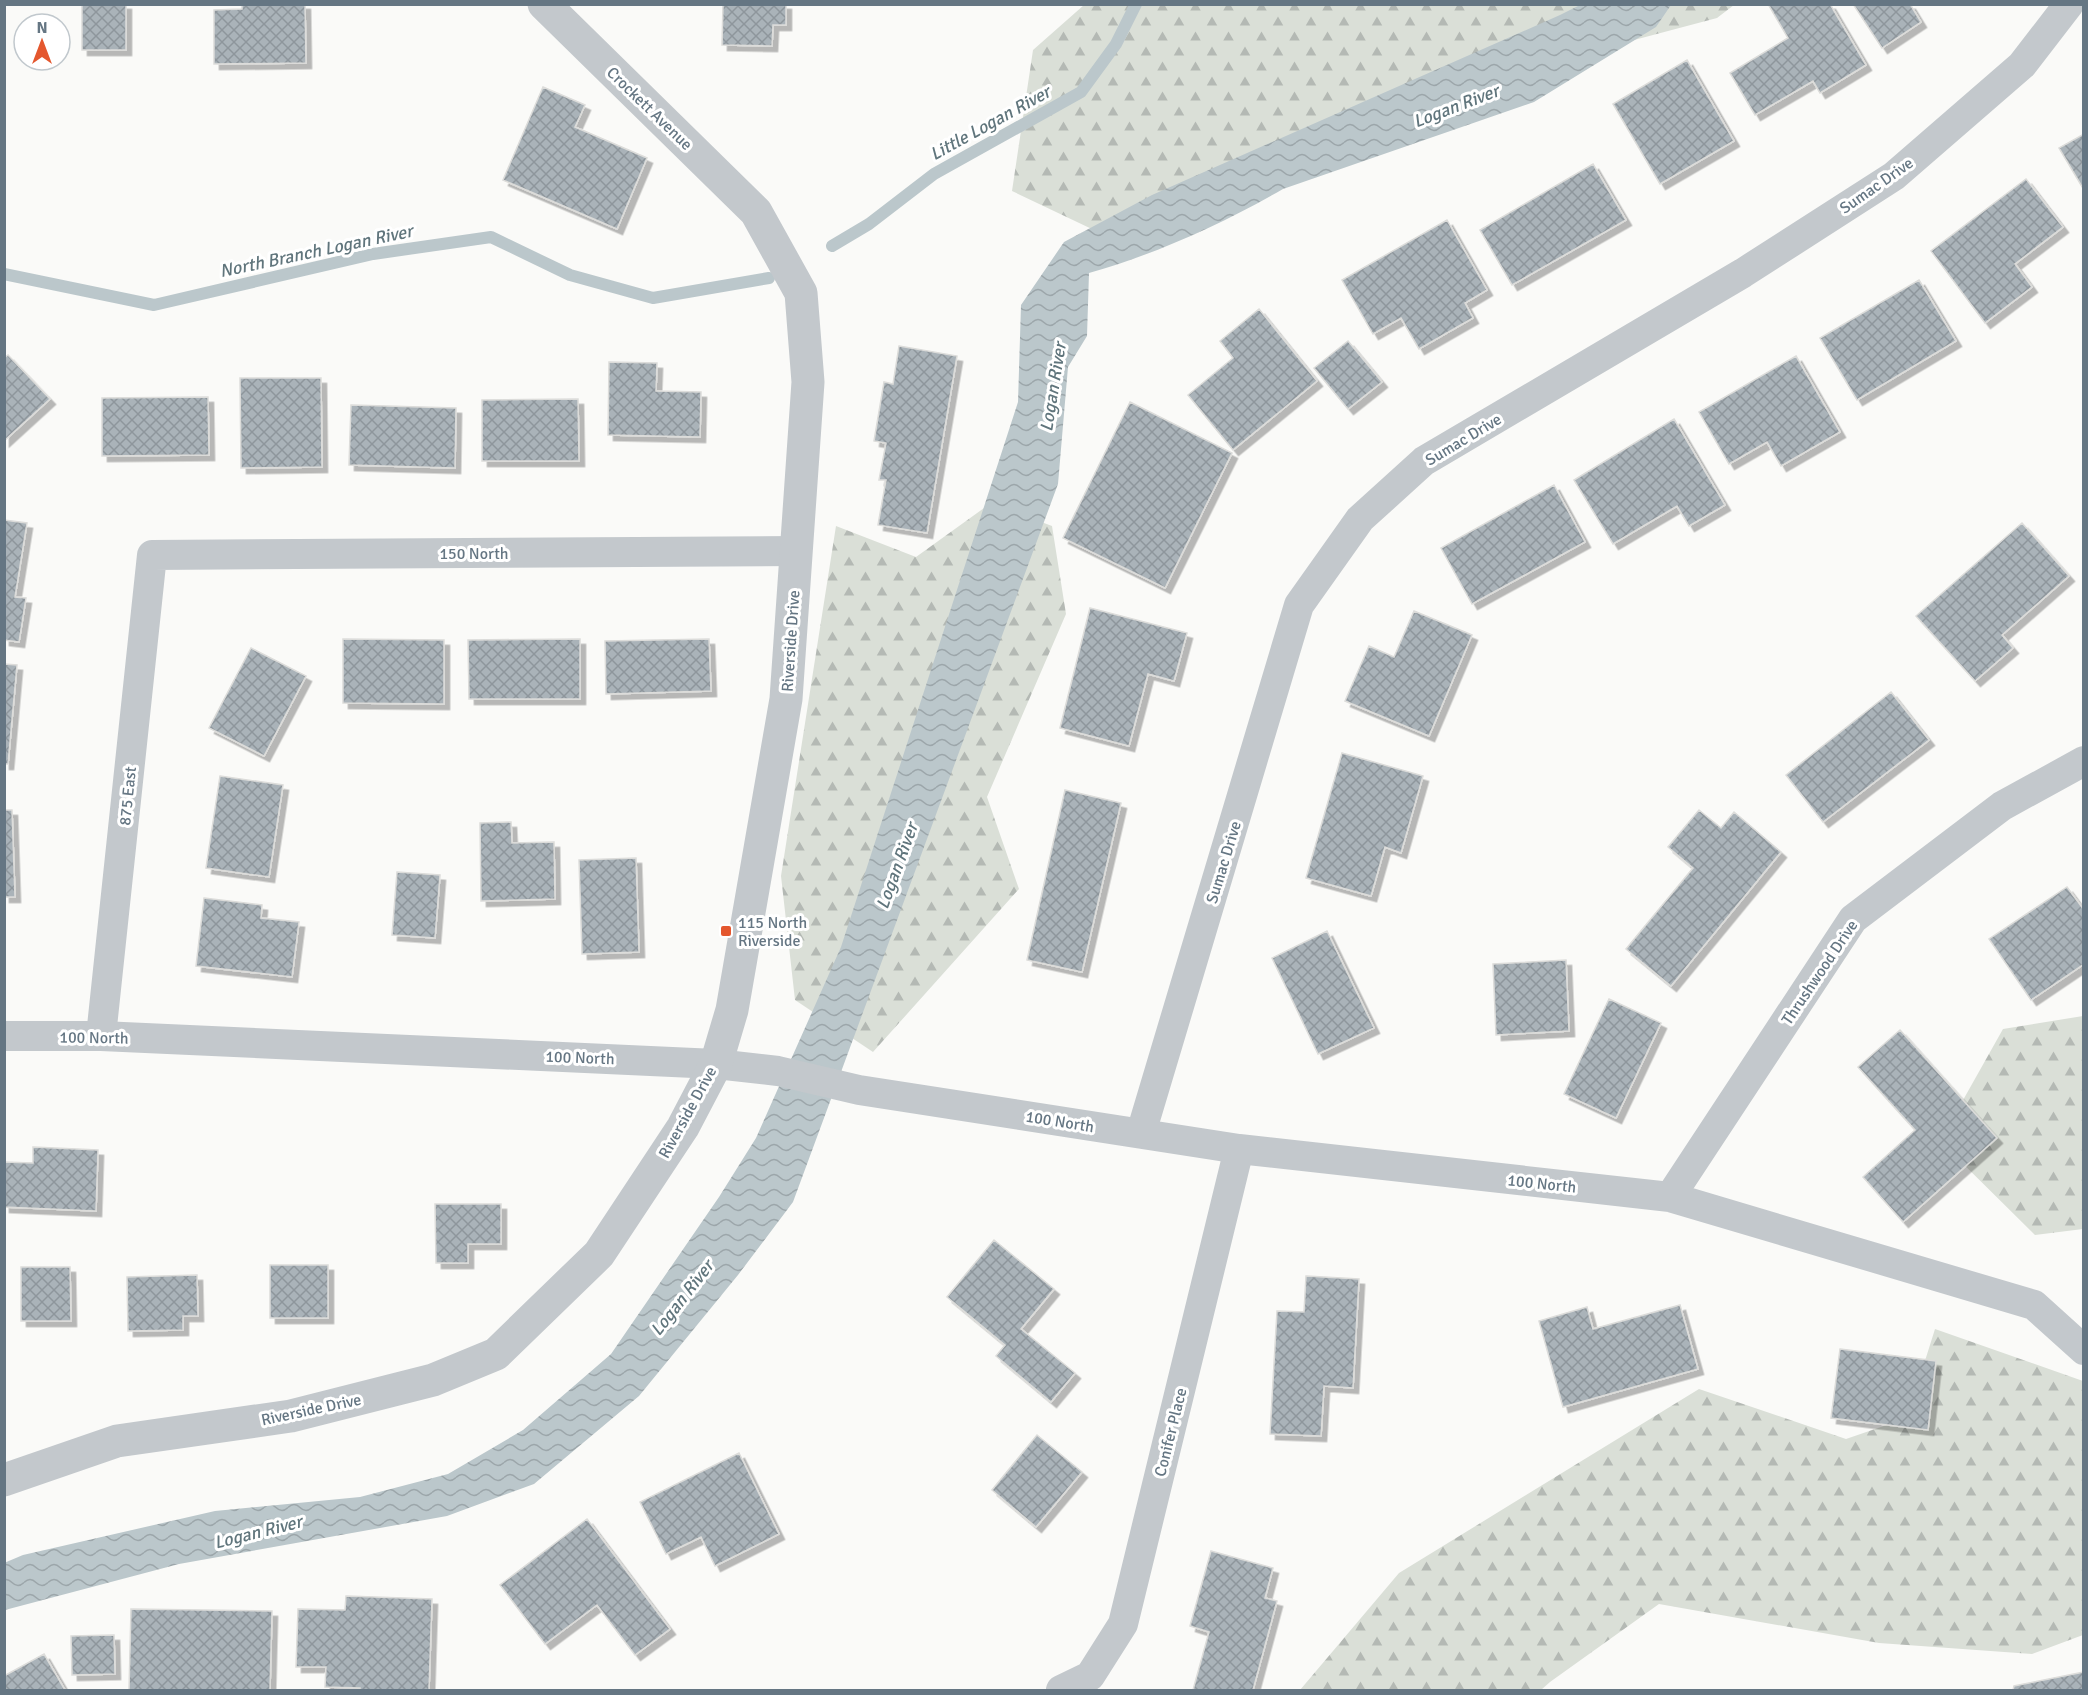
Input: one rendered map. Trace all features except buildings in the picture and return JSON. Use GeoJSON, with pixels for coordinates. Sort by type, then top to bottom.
{"type":"FeatureCollection","features":[{"type":"Feature","properties":{"kind":"street","name":"Crockett Avenue"},"geometry":{"type":"LineString","coordinates":[[544,4],[756,212]]}},
{"type":"Feature","properties":{"kind":"street","name":"Sumac Drive"},"geometry":{"type":"LineString","coordinates":[[1141,1133],[1299,605],[1360,519],[1424,461],[1743,273],[1894,176],[2022,64],[2069,4]]}},
{"type":"Feature","properties":{"kind":"street","name":"Riverside Drive"},"geometry":{"type":"LineString","coordinates":[[4,1480],[117,1441],[291,1416],[434,1380],[496,1354],[599,1254],[682,1127],[716,1064],[732,1010],[786,699],[808,382],[801,293],[756,212]]}},
{"type":"Feature","properties":{"kind":"street","name":"150 North"},"geometry":{"type":"LineString","coordinates":[[152,555],[796,551]]}},
{"type":"Feature","properties":{"kind":"street","name":"875 East"},"geometry":{"type":"LineString","coordinates":[[101,1036],[152,555]]}},
{"type":"Feature","properties":{"kind":"street","name":"Thrushwood Drive"},"geometry":{"type":"LineString","coordinates":[[1670,1197],[1852,919],[2002,806],[2084,761]]}},
{"type":"Feature","properties":{"kind":"street","name":"100 North"},"geometry":{"type":"LineString","coordinates":[[4,1036],[101,1036],[716,1064],[778,1071],[859,1090],[1239,1149],[1670,1197],[2034,1305],[2084,1350]]}},
{"type":"Feature","properties":{"kind":"street","name":"Conifer Place"},"geometry":{"type":"LineString","coordinates":[[1060,1690],[1090,1676],[1123,1624],[1239,1149]]}},
{"type":"Feature","properties":{"kind":"green space"},"geometry":{"type":"Polygon","coordinates":[[[1084,5],[1734,5],[1717,18],[1442,91],[1096,231],[1012,191],[1033,50],[1084,5]]]}},
{"type":"Feature","properties":{"kind":"green space"},"geometry":{"type":"Polygon","coordinates":[[[991,503],[1052,526],[1066,614],[987,797],[1019,889],[873,1052],[795,1000],[781,876],[836,526],[916,557],[991,503]]]}},
{"type":"Feature","properties":{"kind":"green space"},"geometry":{"type":"Polygon","coordinates":[[[2083,1016],[2083,1229],[2035,1235],[1940,1141],[2003,1029],[2083,1016]]]}},
{"type":"Feature","properties":{"kind":"green space"},"geometry":{"type":"Polygon","coordinates":[[[1935,1329],[2083,1381],[2083,1635],[2032,1654],[1879,1643],[1659,1604],[1541,1690],[1300,1690],[1399,1573],[1699,1389],[1846,1439],[1907,1418],[1935,1329]]]}},
{"type":"Feature","properties":{"kind":"water","name":"Logan River"},"geometry":{"type":"Polygon","coordinates":[[[1580,5],[1671,5],[1656,27],[1534,102],[1283,189],[1188,237],[1139,257],[1089,273],[1087,336],[1068,367],[1058,484],[793,1202],[738,1275],[639,1396],[534,1484],[447,1516],[179,1564],[5,1610],[4,1563],[23,1555],[215,1511],[360,1497],[448,1474],[523,1430],[611,1354],[719,1197],[756,1138],[841,947],[1018,402],[1021,305],[1064,242],[1152,195],[1580,5]]]}},
{"type":"Feature","properties":{"kind":"waterway","name":"Little Logan River"},"geometry":{"type":"LineString","coordinates":[[832,246],[869,224],[934,174],[1081,92],[1116,44],[1136,4]]}},
{"type":"Feature","properties":{"kind":"waterway","name":"North Branch Logan River"},"geometry":{"type":"LineString","coordinates":[[4,274],[154,305],[373,254],[491,237],[570,275],[653,298],[769,278]]}},
{"type":"Feature","properties":{"kind":"place","name":"115 North Riverside"},"geometry":{"type":"Point","coordinates":[726,931]}}]}
